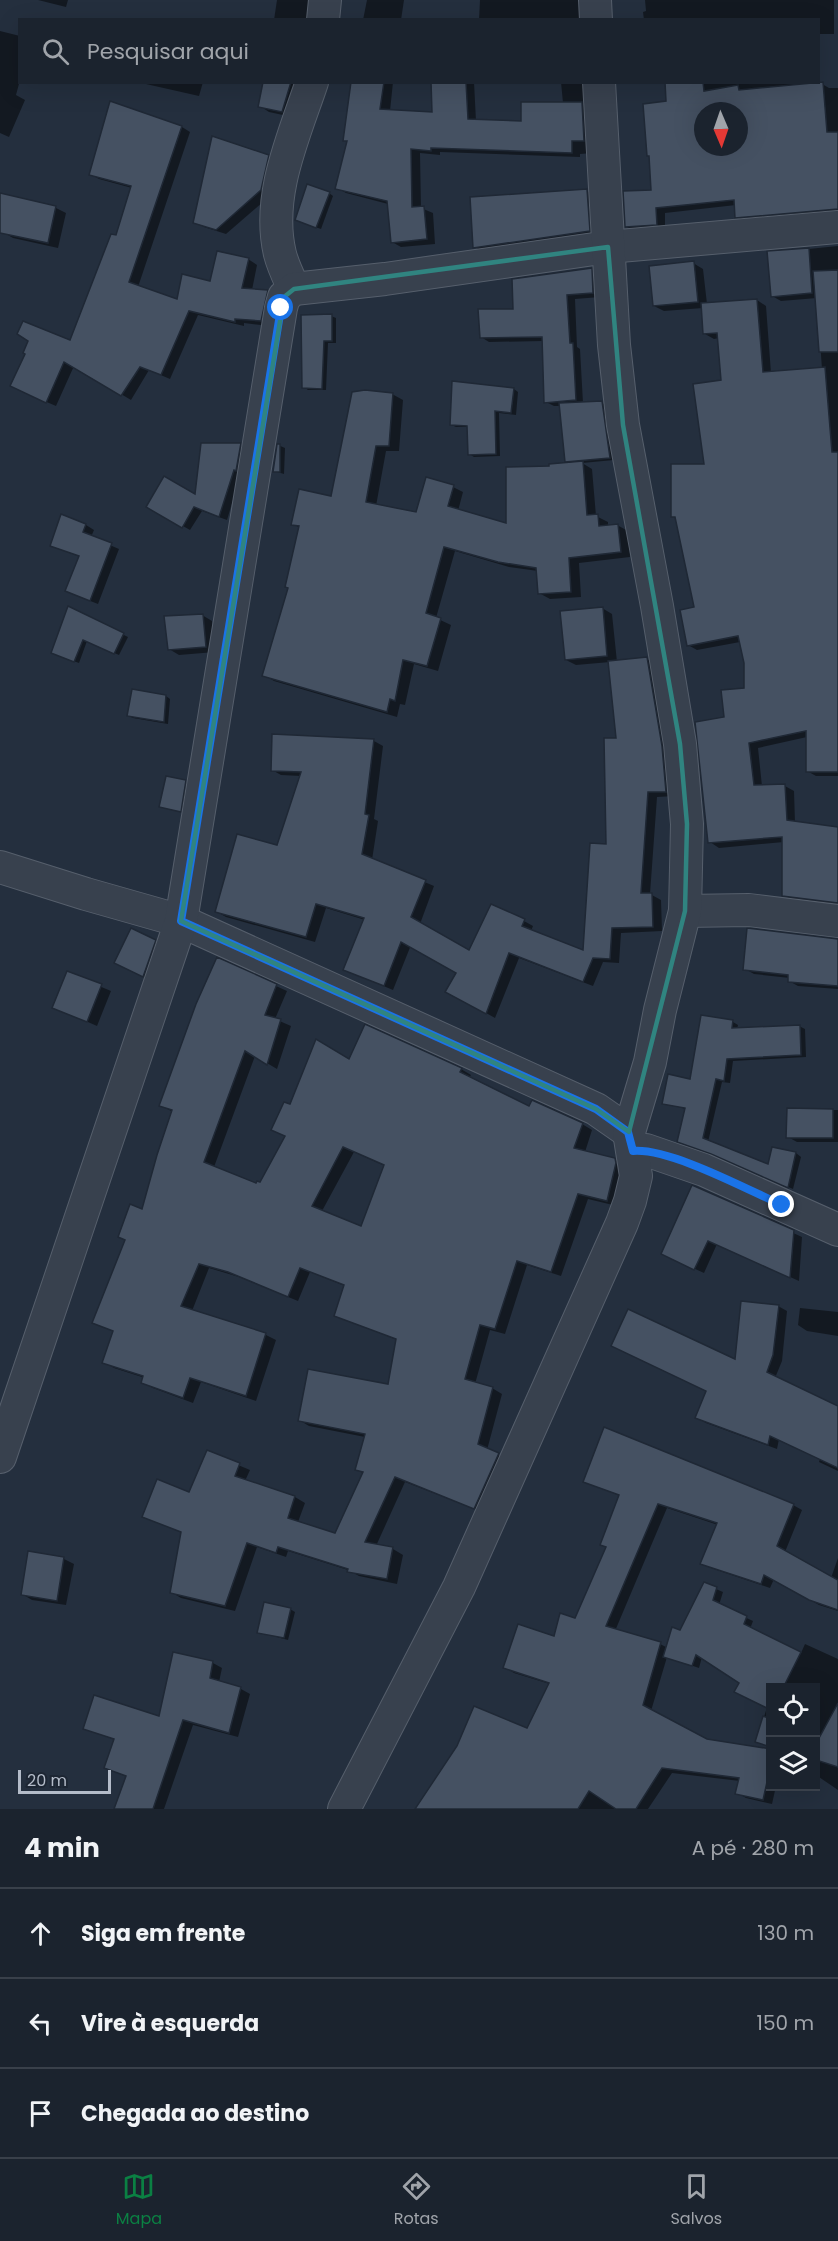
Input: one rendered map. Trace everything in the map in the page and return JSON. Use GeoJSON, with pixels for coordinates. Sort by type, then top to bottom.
{"type":"FeatureCollection","features":[{"type":"Feature","properties":{"kind":"street"},"geometry":{"type":"LineString","coordinates":[[323,18],[326,0]]}},
{"type":"Feature","properties":{"kind":"street"},"geometry":{"type":"LineString","coordinates":[[595,0],[596,18]]}},
{"type":"Feature","properties":{"kind":"street"},"geometry":{"type":"LineString","coordinates":[[294,289],[280,254],[276,214],[281,176],[311,84]]}},
{"type":"Feature","properties":{"kind":"street"},"geometry":{"type":"LineString","coordinates":[[344,1809],[459,1587],[630,1202],[636,1176],[631,1142],[660,1010],[685,911],[687,824],[680,744],[623,425],[614,345],[599,84]]}},
{"type":"Feature","properties":{"kind":"street"},"geometry":{"type":"LineString","coordinates":[[0,1457],[181,921],[284,297],[294,289],[386,279],[608,247],[838,227]]}},
{"type":"Feature","properties":{"kind":"street"},"geometry":{"type":"LineString","coordinates":[[0,867],[181,921],[596,1109],[631,1142],[646,1150],[704,1170],[838,1230]]}},
{"type":"Feature","properties":{"kind":"street"},"geometry":{"type":"LineString","coordinates":[[685,911],[749,909],[838,921]]}},
{"type":"Feature","properties":{"kind":"highlighted area"},"geometry":{"type":"Polygon","coordinates":[[[608,247],[623,425],[680,744],[687,824],[685,911],[629,1132],[596,1109],[181,921],[284,297],[294,289],[608,247]]]}},
{"type":"Feature","properties":{"kind":"building"},"geometry":{"type":"Polygon","coordinates":[[[823,82],[827,132],[838,132],[838,209],[735,218],[734,200],[656,208],[657,225],[625,227],[623,191],[651,190],[649,156],[647,156],[643,104],[666,101],[665,84],[703,84],[704,91],[738,85],[739,90],[823,82]]]}},
{"type":"Feature","properties":{"kind":"building"},"geometry":{"type":"Polygon","coordinates":[[[263,84],[290,84],[282,112],[258,107],[263,84]]]}},
{"type":"Feature","properties":{"kind":"building"},"geometry":{"type":"Polygon","coordinates":[[[351,84],[384,84],[380,109],[432,112],[431,84],[466,84],[468,119],[521,121],[521,102],[582,102],[584,141],[572,141],[572,153],[411,149],[412,207],[424,206],[427,239],[391,243],[387,201],[335,189],[347,141],[343,141],[351,84]]]}},
{"type":"Feature","properties":{"kind":"building"},"geometry":{"type":"Polygon","coordinates":[[[110,101],[182,126],[129,282],[177,299],[182,274],[210,281],[217,251],[249,258],[242,288],[268,290],[261,321],[235,319],[235,322],[189,311],[161,375],[140,367],[121,396],[64,362],[46,403],[10,386],[25,354],[23,353],[28,341],[17,334],[23,321],[70,340],[111,234],[116,235],[131,186],[89,175],[110,101]]]}},
{"type":"Feature","properties":{"kind":"building"},"geometry":{"type":"Polygon","coordinates":[[[212,136],[269,155],[261,190],[216,230],[193,223],[212,136]]]}},
{"type":"Feature","properties":{"kind":"building"},"geometry":{"type":"Polygon","coordinates":[[[307,184],[330,192],[316,228],[295,220],[307,184]]]}},
{"type":"Feature","properties":{"kind":"building"},"geometry":{"type":"Polygon","coordinates":[[[587,189],[590,231],[473,248],[470,197],[587,189]]]}},
{"type":"Feature","properties":{"kind":"building"},"geometry":{"type":"Polygon","coordinates":[[[0,193],[56,206],[48,243],[0,233],[0,193]]]}},
{"type":"Feature","properties":{"kind":"building"},"geometry":{"type":"Polygon","coordinates":[[[809,248],[812,293],[771,297],[767,251],[809,248]]]}},
{"type":"Feature","properties":{"kind":"building"},"geometry":{"type":"Polygon","coordinates":[[[694,261],[698,302],[653,306],[649,266],[694,261]]]}},
{"type":"Feature","properties":{"kind":"building"},"geometry":{"type":"Polygon","coordinates":[[[592,268],[593,293],[567,295],[570,343],[573,343],[576,400],[544,403],[542,337],[480,338],[478,309],[513,309],[512,279],[592,268]]]}},
{"type":"Feature","properties":{"kind":"building"},"geometry":{"type":"Polygon","coordinates":[[[838,270],[838,352],[819,352],[813,271],[838,270]]]}},
{"type":"Feature","properties":{"kind":"building"},"geometry":{"type":"Polygon","coordinates":[[[757,299],[763,372],[825,367],[832,452],[838,452],[838,772],[806,772],[806,731],[749,743],[754,785],[785,784],[787,820],[838,827],[838,903],[782,896],[782,837],[708,843],[695,722],[724,717],[721,690],[744,688],[744,663],[738,636],[687,646],[680,610],[694,607],[675,517],[671,517],[671,464],[704,464],[693,384],[721,380],[717,333],[703,334],[701,303],[757,299]]]}},
{"type":"Feature","properties":{"kind":"building"},"geometry":{"type":"Polygon","coordinates":[[[332,314],[332,341],[324,341],[322,389],[302,388],[301,315],[332,314]]]}},
{"type":"Feature","properties":{"kind":"building"},"geometry":{"type":"Polygon","coordinates":[[[452,381],[514,388],[511,413],[495,411],[496,454],[468,455],[467,426],[450,425],[452,381]]]}},
{"type":"Feature","properties":{"kind":"building"},"geometry":{"type":"Polygon","coordinates":[[[365,390],[393,393],[389,446],[376,446],[366,502],[416,512],[426,477],[454,485],[448,506],[506,523],[506,467],[549,466],[549,464],[583,461],[587,515],[598,514],[599,526],[618,524],[621,552],[569,558],[571,592],[538,594],[536,568],[498,562],[444,547],[426,613],[441,618],[427,666],[403,660],[395,701],[390,699],[387,712],[262,676],[288,588],[285,587],[299,526],[291,525],[299,489],[331,496],[352,392],[365,390]]]}},
{"type":"Feature","properties":{"kind":"building"},"geometry":{"type":"Polygon","coordinates":[[[602,401],[610,458],[565,462],[559,403],[602,401]]]}},
{"type":"Feature","properties":{"kind":"building"},"geometry":{"type":"Polygon","coordinates":[[[201,443],[241,443],[236,471],[234,470],[219,517],[194,507],[182,528],[146,507],[164,476],[195,494],[201,443]]]}},
{"type":"Feature","properties":{"kind":"building"},"geometry":{"type":"Polygon","coordinates":[[[277,444],[280,444],[280,472],[273,472],[277,444]]]}},
{"type":"Feature","properties":{"kind":"building"},"geometry":{"type":"Polygon","coordinates":[[[61,514],[86,524],[83,532],[112,543],[90,601],[65,591],[79,556],[50,546],[61,514]]]}},
{"type":"Feature","properties":{"kind":"building"},"geometry":{"type":"Polygon","coordinates":[[[68,606],[124,633],[114,654],[83,640],[74,662],[51,653],[68,606]]]}},
{"type":"Feature","properties":{"kind":"building"},"geometry":{"type":"Polygon","coordinates":[[[603,607],[607,656],[565,660],[560,611],[603,607]]]}},
{"type":"Feature","properties":{"kind":"building"},"geometry":{"type":"Polygon","coordinates":[[[203,614],[206,647],[168,650],[164,616],[203,614]]]}},
{"type":"Feature","properties":{"kind":"building"},"geometry":{"type":"Polygon","coordinates":[[[647,657],[662,746],[666,792],[648,792],[641,893],[652,893],[653,927],[612,928],[610,959],[593,958],[583,982],[509,953],[486,1014],[445,992],[456,973],[401,942],[384,986],[343,970],[364,918],[316,904],[306,937],[215,912],[237,834],[277,845],[301,772],[271,771],[272,734],[374,739],[365,814],[369,815],[362,854],[426,880],[411,917],[469,950],[491,904],[525,919],[522,926],[583,950],[590,843],[606,844],[604,738],[616,738],[608,661],[647,657]]]}},
{"type":"Feature","properties":{"kind":"building"},"geometry":{"type":"Polygon","coordinates":[[[132,689],[166,695],[164,722],[127,716],[132,689]]]}},
{"type":"Feature","properties":{"kind":"building"},"geometry":{"type":"Polygon","coordinates":[[[166,776],[186,780],[181,812],[159,807],[166,776]]]}},
{"type":"Feature","properties":{"kind":"building"},"geometry":{"type":"Polygon","coordinates":[[[131,928],[156,940],[143,977],[114,963],[131,928]]]}},
{"type":"Feature","properties":{"kind":"building"},"geometry":{"type":"Polygon","coordinates":[[[747,928],[838,939],[838,986],[788,982],[788,975],[743,970],[747,928]]]}},
{"type":"Feature","properties":{"kind":"building"},"geometry":{"type":"Polygon","coordinates":[[[217,957],[277,984],[265,1015],[281,1019],[267,1065],[245,1051],[204,1162],[256,1183],[260,1182],[285,1136],[271,1130],[284,1102],[290,1104],[316,1039],[349,1059],[365,1024],[462,1068],[460,1072],[529,1106],[532,1100],[583,1123],[574,1148],[615,1158],[616,1163],[607,1201],[578,1194],[551,1272],[517,1261],[495,1329],[480,1325],[465,1379],[493,1387],[478,1444],[499,1453],[474,1509],[395,1477],[365,1542],[393,1547],[387,1579],[347,1572],[348,1569],[278,1547],[276,1553],[247,1543],[225,1606],[170,1593],[181,1532],[142,1517],[157,1479],[189,1492],[207,1450],[240,1463],[235,1476],[295,1496],[288,1518],[335,1533],[363,1472],[355,1470],[365,1434],[298,1421],[308,1369],[388,1384],[396,1339],[334,1316],[344,1285],[300,1268],[288,1297],[228,1272],[199,1264],[181,1306],[266,1333],[246,1396],[190,1378],[183,1398],[141,1383],[143,1376],[102,1363],[113,1331],[92,1323],[125,1240],[118,1237],[130,1204],[142,1209],[172,1110],[159,1106],[196,1004],[217,957]],[[343,1147],[312,1206],[361,1226],[384,1165],[343,1147]]]}},
{"type":"Feature","properties":{"kind":"building"},"geometry":{"type":"Polygon","coordinates":[[[67,971],[102,984],[87,1022],[52,1008],[67,971]]]}},
{"type":"Feature","properties":{"kind":"building"},"geometry":{"type":"Polygon","coordinates":[[[701,1015],[733,1020],[732,1028],[800,1025],[801,1055],[727,1059],[724,1081],[716,1079],[703,1138],[768,1164],[772,1147],[796,1152],[788,1188],[711,1154],[677,1142],[685,1108],[662,1104],[668,1074],[690,1079],[701,1015]]]}},
{"type":"Feature","properties":{"kind":"building"},"geometry":{"type":"Polygon","coordinates":[[[787,1108],[833,1109],[833,1138],[786,1138],[787,1108]]]}},
{"type":"Feature","properties":{"kind":"building"},"geometry":{"type":"Polygon","coordinates":[[[692,1185],[794,1230],[790,1278],[708,1241],[694,1270],[661,1254],[692,1185]]]}},
{"type":"Feature","properties":{"kind":"building"},"geometry":{"type":"Polygon","coordinates":[[[741,1301],[779,1305],[773,1355],[767,1372],[838,1406],[838,1468],[770,1436],[768,1445],[695,1418],[706,1391],[611,1346],[628,1309],[735,1359],[741,1301]]]}},
{"type":"Feature","properties":{"kind":"building"},"geometry":{"type":"Polygon","coordinates":[[[604,1427],[794,1504],[777,1546],[838,1580],[838,1610],[809,1600],[764,1575],[761,1584],[700,1564],[717,1523],[658,1504],[606,1626],[661,1642],[643,1705],[707,1739],[766,1748],[766,1786],[763,1800],[735,1794],[739,1778],[662,1768],[636,1809],[616,1809],[589,1791],[578,1809],[415,1809],[457,1746],[474,1706],[527,1728],[549,1683],[503,1668],[518,1624],[554,1636],[560,1613],[575,1618],[606,1547],[600,1545],[619,1495],[583,1482],[604,1427]]]}},
{"type":"Feature","properties":{"kind":"building"},"geometry":{"type":"Polygon","coordinates":[[[28,1551],[64,1557],[57,1601],[21,1595],[28,1551]]]}},
{"type":"Feature","properties":{"kind":"building"},"geometry":{"type":"Polygon","coordinates":[[[704,1582],[717,1587],[713,1600],[747,1616],[744,1624],[801,1652],[786,1683],[766,1683],[766,1708],[734,1692],[739,1683],[696,1655],[692,1666],[663,1657],[672,1627],[680,1630],[704,1582]]]}},
{"type":"Feature","properties":{"kind":"building"},"geometry":{"type":"Polygon","coordinates":[[[264,1602],[291,1608],[284,1638],[257,1633],[264,1602]]]}},
{"type":"Feature","properties":{"kind":"building"},"geometry":{"type":"Polygon","coordinates":[[[173,1652],[213,1661],[210,1678],[241,1687],[229,1733],[183,1720],[153,1809],[114,1809],[126,1776],[104,1768],[114,1739],[83,1729],[94,1695],[159,1716],[173,1652]]]}},
{"type":"Feature","properties":{"kind":"building"},"geometry":{"type":"Polygon","coordinates":[[[838,1703],[838,1767],[820,1761],[820,1736],[838,1703]]]}},
{"type":"Feature","properties":{"kind":"building"},"geometry":{"type":"Polygon","coordinates":[[[763,1716],[766,1717],[766,1745],[755,1742],[763,1716]]]}},
{"type":"Feature","properties":{"kind":"route"},"geometry":{"type":"LineString","coordinates":[[281,308],[181,921],[596,1109],[628,1132],[633,1151],[646,1150],[663,1155],[704,1170],[782,1205]]}}]}
